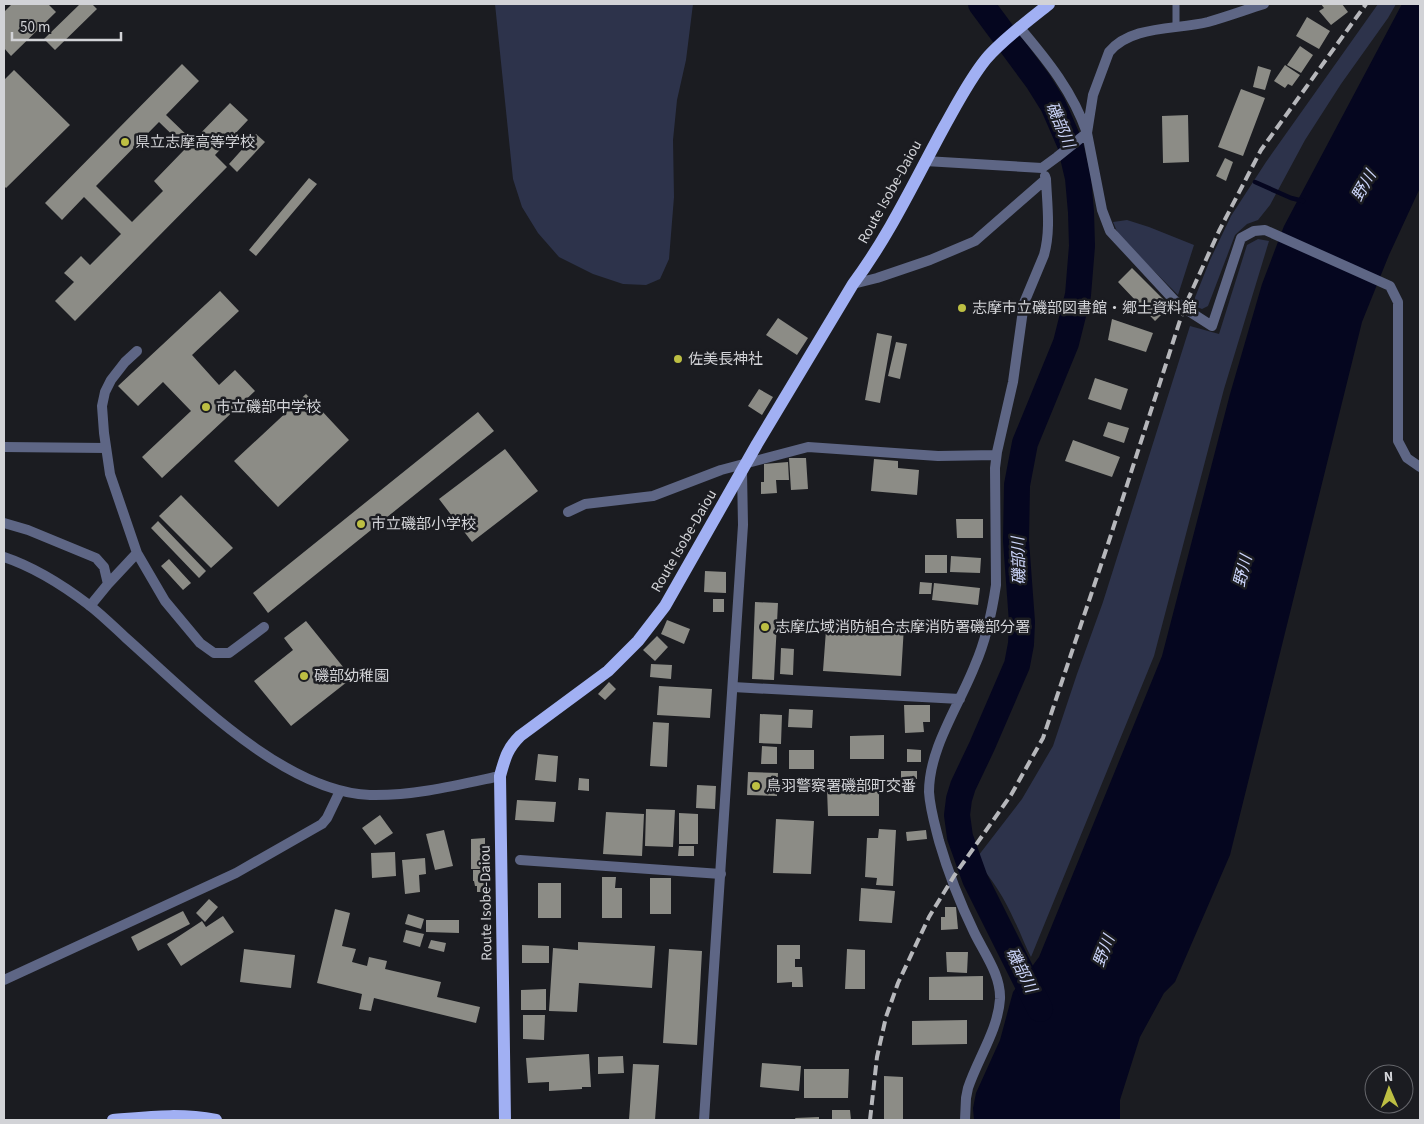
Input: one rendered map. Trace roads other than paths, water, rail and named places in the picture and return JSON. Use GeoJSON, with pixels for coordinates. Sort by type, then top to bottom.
{"type":"FeatureCollection","features":[{"type":"Feature","properties":{"kind":"main road","name":"Route Isobe-Daiou"},"geometry":{"type":"LineString","coordinates":[[505,1120],[500,776],[509,748],[520,736],[608,671],[638,641],[664,606],[853,284],[870,262],[963,94],[983,63],[994,51],[1049,4]]}},
{"type":"Feature","properties":{"kind":"main road"},"geometry":{"type":"LineString","coordinates":[[113,1120],[187,1116],[216,1120]]}},
{"type":"Feature","properties":{"kind":"street"},"geometry":{"type":"LineString","coordinates":[[925,161],[1042,168],[1087,133],[1093,95],[1109,52],[1114,47],[1145,32],[1160,28],[1207,22],[1264,4]]}},
{"type":"Feature","properties":{"kind":"street"},"geometry":{"type":"LineString","coordinates":[[1020,28],[1044,56],[1070,94],[1087,133],[1102,210],[1110,230],[1174,300],[1184,308],[1212,326],[1241,238],[1254,231],[1265,230],[1390,286],[1398,302],[1398,441],[1407,458],[1420,467]]}},
{"type":"Feature","properties":{"kind":"street"},"geometry":{"type":"LineString","coordinates":[[965,1120],[968,1088],[994,1026],[1000,999],[999,987],[997,977],[974,932],[947,867],[936,831],[929,795],[931,766],[939,744],[976,664],[990,621],[996,585],[996,455],[1013,382],[1024,303],[1046,246],[1048,226],[1046,179],[1042,168]]}},
{"type":"Feature","properties":{"kind":"street"},"geometry":{"type":"LineString","coordinates":[[853,284],[930,260],[975,241],[1046,179]]}},
{"type":"Feature","properties":{"kind":"street"},"geometry":{"type":"LineString","coordinates":[[138,351],[120,368],[112,380],[102,406],[110,474],[137,553],[165,601],[200,643],[214,653],[229,654],[264,627]]}},
{"type":"Feature","properties":{"kind":"street"},"geometry":{"type":"LineString","coordinates":[[4,447],[106,448]]}},
{"type":"Feature","properties":{"kind":"street"},"geometry":{"type":"LineString","coordinates":[[568,512],[585,504],[653,496],[720,470],[744,468],[808,447],[938,456],[996,455]]}},
{"type":"Feature","properties":{"kind":"street"},"geometry":{"type":"LineString","coordinates":[[704,1120],[743,525],[744,468]]}},
{"type":"Feature","properties":{"kind":"street"},"geometry":{"type":"LineString","coordinates":[[4,523],[28,530],[96,558],[104,567],[108,584]]}},
{"type":"Feature","properties":{"kind":"street"},"geometry":{"type":"LineString","coordinates":[[90,606],[137,553]]}},
{"type":"Feature","properties":{"kind":"street"},"geometry":{"type":"LineString","coordinates":[[4,557],[53,581],[90,606],[228,728],[280,765],[317,782],[340,791],[369,795],[444,788],[500,776]]}},
{"type":"Feature","properties":{"kind":"street"},"geometry":{"type":"LineString","coordinates":[[733,687],[960,699]]}},
{"type":"Feature","properties":{"kind":"street"},"geometry":{"type":"LineString","coordinates":[[4,980],[236,873],[322,824],[327,818],[340,791]]}},
{"type":"Feature","properties":{"kind":"street"},"geometry":{"type":"LineString","coordinates":[[520,860],[721,874]]}},
{"type":"Feature","properties":{"kind":"lane"},"geometry":{"type":"LineString","coordinates":[[1176,4],[1176,27]]}},
{"type":"Feature","properties":{"kind":"water","name":"野川"},"geometry":{"type":"Polygon","coordinates":[[[1402,4],[1420,4],[1420,188],[1389,255],[1362,322],[1230,855],[1175,982],[1164,993],[1140,1037],[1120,1100],[1120,1120],[974,1120],[973,1108],[976,1093],[1000,1040],[1013,992],[1039,957],[1162,656],[1230,394],[1262,284],[1284,226],[1402,4]]]}},
{"type":"Feature","properties":{"kind":"waterway","name":"磯部川"},"geometry":{"type":"LineString","coordinates":[[981,4],[1038,81],[1053,105],[1070,144],[1078,178],[1081,212],[1082,246],[1078,295],[1066,343],[1025,443],[1017,485],[1016,541],[1022,622],[1021,644],[1017,665],[963,786],[957,815],[960,837],[975,879],[1040,1009]]}},
{"type":"Feature","properties":{"kind":"waterway"},"geometry":{"type":"LineString","coordinates":[[1255,182],[1291,198],[1303,201]]}},
{"type":"Feature","properties":{"kind":"railway"},"geometry":{"type":"LineString","coordinates":[[870,1120],[877,1057],[886,1017],[898,983],[929,917],[954,876],[1011,795],[1043,738],[1184,308],[1219,231],[1261,150],[1366,4]]}},
{"type":"Feature","properties":{"kind":"place","name":"県立志摩高等学校"},"geometry":{"type":"Point","coordinates":[125,142]}},
{"type":"Feature","properties":{"kind":"place","name":"志摩市立磯部図書館・郷土資料館"},"geometry":{"type":"Point","coordinates":[962,308]}},
{"type":"Feature","properties":{"kind":"place","name":"佐美長神社"},"geometry":{"type":"Point","coordinates":[678,359]}},
{"type":"Feature","properties":{"kind":"place","name":"市立磯部中学校"},"geometry":{"type":"Point","coordinates":[206,407]}},
{"type":"Feature","properties":{"kind":"place","name":"市立磯部小学校"},"geometry":{"type":"Point","coordinates":[361,524]}},
{"type":"Feature","properties":{"kind":"place","name":"志摩広域消防組合志摩消防署磯部分署"},"geometry":{"type":"Point","coordinates":[765,627]}},
{"type":"Feature","properties":{"kind":"place","name":"磯部幼稚園"},"geometry":{"type":"Point","coordinates":[304,676]}},
{"type":"Feature","properties":{"kind":"place","name":"鳥羽警察署磯部町交番"},"geometry":{"type":"Point","coordinates":[756,786]}}]}
